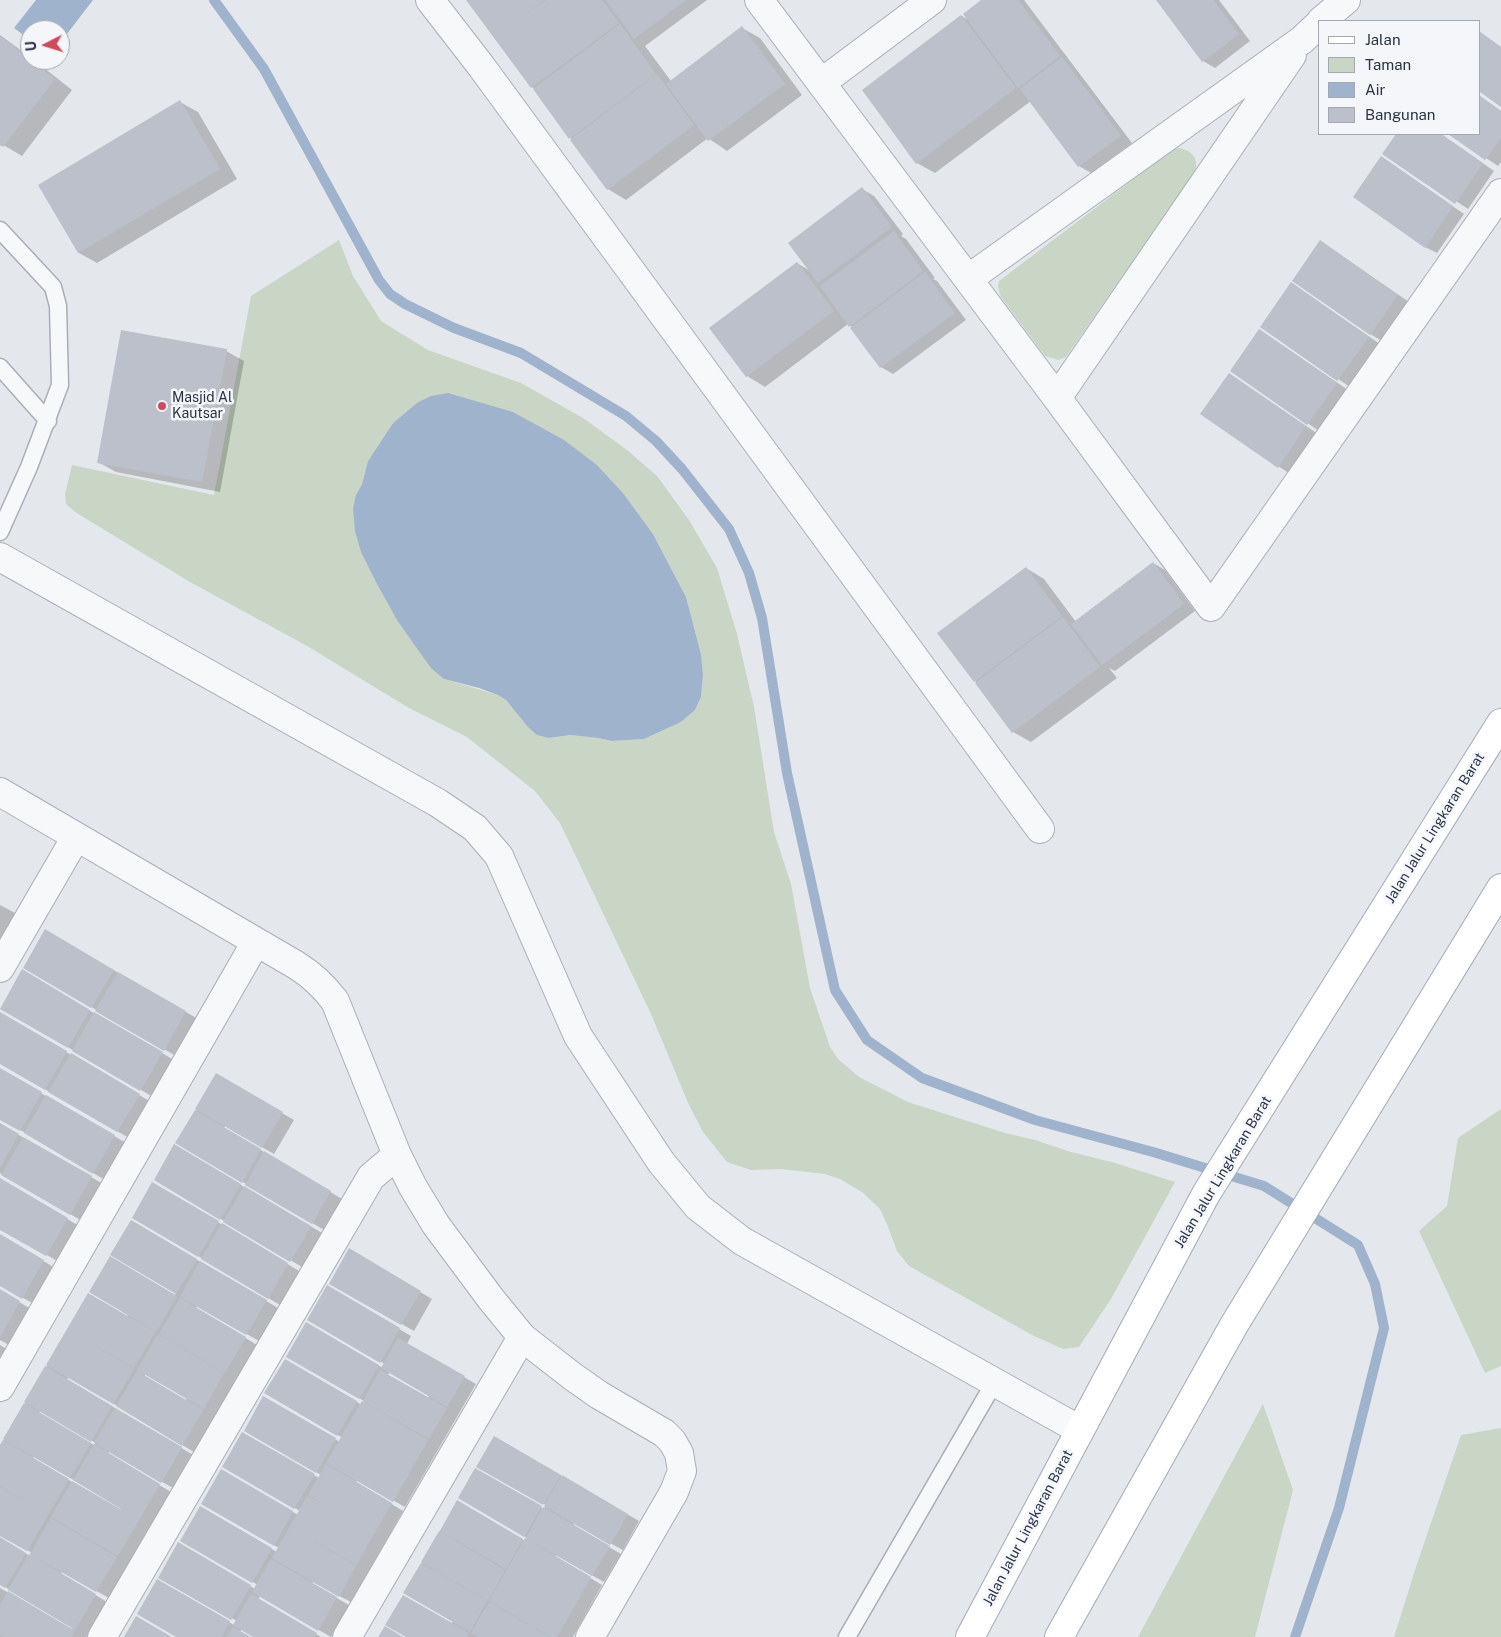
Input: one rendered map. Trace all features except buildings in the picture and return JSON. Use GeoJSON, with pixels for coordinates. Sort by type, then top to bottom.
{"type":"FeatureCollection","features":[{"type":"Feature","properties":{"kind":"main road","name":"Jalan Jalur Lingkaran Barat"},"geometry":{"type":"LineString","coordinates":[[970,1637],[1206,1194],[1501,723]]}},
{"type":"Feature","properties":{"kind":"main road"},"geometry":{"type":"LineString","coordinates":[[1059,1637],[1234,1325],[1501,888]]}},
{"type":"Feature","properties":{"kind":"street"},"geometry":{"type":"LineString","coordinates":[[430,0],[1040,829]]}},
{"type":"Feature","properties":{"kind":"street"},"geometry":{"type":"LineString","coordinates":[[759,0],[1211,607],[1501,193]]}},
{"type":"Feature","properties":{"kind":"street"},"geometry":{"type":"LineString","coordinates":[[821,83],[932,0]]}},
{"type":"Feature","properties":{"kind":"street"},"geometry":{"type":"LineString","coordinates":[[1323,20],[1346,0]]}},
{"type":"Feature","properties":{"kind":"street"},"geometry":{"type":"LineString","coordinates":[[968,279],[1314,28]]}},
{"type":"Feature","properties":{"kind":"street"},"geometry":{"type":"LineString","coordinates":[[1057,398],[1314,28]]}},
{"type":"Feature","properties":{"kind":"street"},"geometry":{"type":"LineString","coordinates":[[0,556],[438,803],[474,828],[499,856],[578,1036],[661,1162],[698,1207],[742,1241],[1080,1430]]}},
{"type":"Feature","properties":{"kind":"street"},"geometry":{"type":"LineString","coordinates":[[0,792],[312,975],[323,985],[335,1001],[413,1187],[436,1225],[491,1299],[522,1337],[599,1395],[664,1433],[672,1441],[679,1452],[682,1465],[681,1477],[590,1637]]}},
{"type":"Feature","properties":{"kind":"street"},"geometry":{"type":"LineString","coordinates":[[0,968],[76,837]]}},
{"type":"Feature","properties":{"kind":"street"},"geometry":{"type":"LineString","coordinates":[[0,1387],[256,942]]}},
{"type":"Feature","properties":{"kind":"street"},"geometry":{"type":"LineString","coordinates":[[102,1637],[371,1177],[398,1155]]}},
{"type":"Feature","properties":{"kind":"street"},"geometry":{"type":"LineString","coordinates":[[348,1637],[522,1337]]}},
{"type":"Feature","properties":{"kind":"lane"},"geometry":{"type":"LineString","coordinates":[[0,230],[53,287],[58,306],[60,385],[30,467],[0,532]]}},
{"type":"Feature","properties":{"kind":"lane"},"geometry":{"type":"LineString","coordinates":[[0,367],[48,421]]}},
{"type":"Feature","properties":{"kind":"lane"},"geometry":{"type":"LineString","coordinates":[[847,1637],[994,1383]]}},
{"type":"Feature","properties":{"kind":"green space"},"geometry":{"type":"Polygon","coordinates":[[[1179,148],[1188,151],[1196,160],[1194,173],[1066,357],[1058,360],[1045,356],[1001,297],[998,287],[999,281],[1172,150],[1179,148]]]}},
{"type":"Feature","properties":{"kind":"green space"},"geometry":{"type":"Polygon","coordinates":[[[339,240],[353,276],[381,321],[428,350],[521,383],[583,418],[627,450],[657,476],[689,520],[717,568],[737,634],[754,707],[774,832],[791,884],[810,988],[830,1047],[838,1059],[859,1077],[908,1102],[1005,1133],[1115,1163],[1175,1182],[1111,1299],[1079,1347],[1063,1349],[1032,1335],[909,1266],[897,1251],[880,1209],[862,1192],[840,1179],[825,1174],[781,1169],[751,1170],[727,1162],[703,1132],[689,1105],[651,1014],[560,823],[535,791],[467,737],[409,708],[307,646],[190,582],[75,512],[66,504],[65,494],[72,465],[214,495],[251,296],[339,240]],[[431,396],[418,402],[393,423],[368,461],[362,484],[356,495],[444,679],[498,695],[506,700],[527,726],[549,738],[571,735],[612,741],[644,739],[681,722],[695,710],[701,697],[703,674],[701,654],[686,597],[653,534],[623,493],[597,465],[431,396]]]}},
{"type":"Feature","properties":{"kind":"green space"},"geometry":{"type":"Polygon","coordinates":[[[1501,1109],[1501,1366],[1485,1373],[1419,1231],[1447,1206],[1458,1138],[1501,1109]]]}},
{"type":"Feature","properties":{"kind":"green space"},"geometry":{"type":"Polygon","coordinates":[[[1263,1404],[1293,1490],[1255,1637],[1138,1637],[1263,1404]]]}},
{"type":"Feature","properties":{"kind":"green space"},"geometry":{"type":"Polygon","coordinates":[[[1501,1428],[1501,1637],[1394,1637],[1461,1435],[1501,1428]]]}},
{"type":"Feature","properties":{"kind":"water"},"geometry":{"type":"Polygon","coordinates":[[[36,0],[93,0],[70,30],[70,20],[20,20],[36,0]]]}},
{"type":"Feature","properties":{"kind":"water"},"geometry":{"type":"Polygon","coordinates":[[[20,20],[20,32],[14,28],[20,20]]]}},
{"type":"Feature","properties":{"kind":"water"},"geometry":{"type":"Polygon","coordinates":[[[448,393],[513,412],[564,440],[597,465],[623,493],[653,534],[686,597],[701,654],[703,674],[701,697],[695,710],[681,722],[644,739],[612,741],[571,735],[549,738],[537,735],[527,726],[506,700],[498,695],[444,679],[431,668],[411,640],[397,620],[361,552],[355,531],[353,509],[368,461],[393,423],[418,402],[431,396],[448,393]]]}},
{"type":"Feature","properties":{"kind":"waterway"},"geometry":{"type":"LineString","coordinates":[[214,0],[264,69],[379,280],[390,294],[405,304],[454,328],[521,353],[626,416],[656,441],[682,469],[729,529],[749,573],[762,618],[787,773],[835,990],[867,1040],[922,1078],[1035,1120],[1153,1152],[1264,1186],[1358,1245],[1375,1284],[1384,1328],[1339,1508],[1295,1637]]}},
{"type":"Feature","properties":{"kind":"place","name":"Masjid Al Kautsar"},"geometry":{"type":"Point","coordinates":[162,406]}}]}
